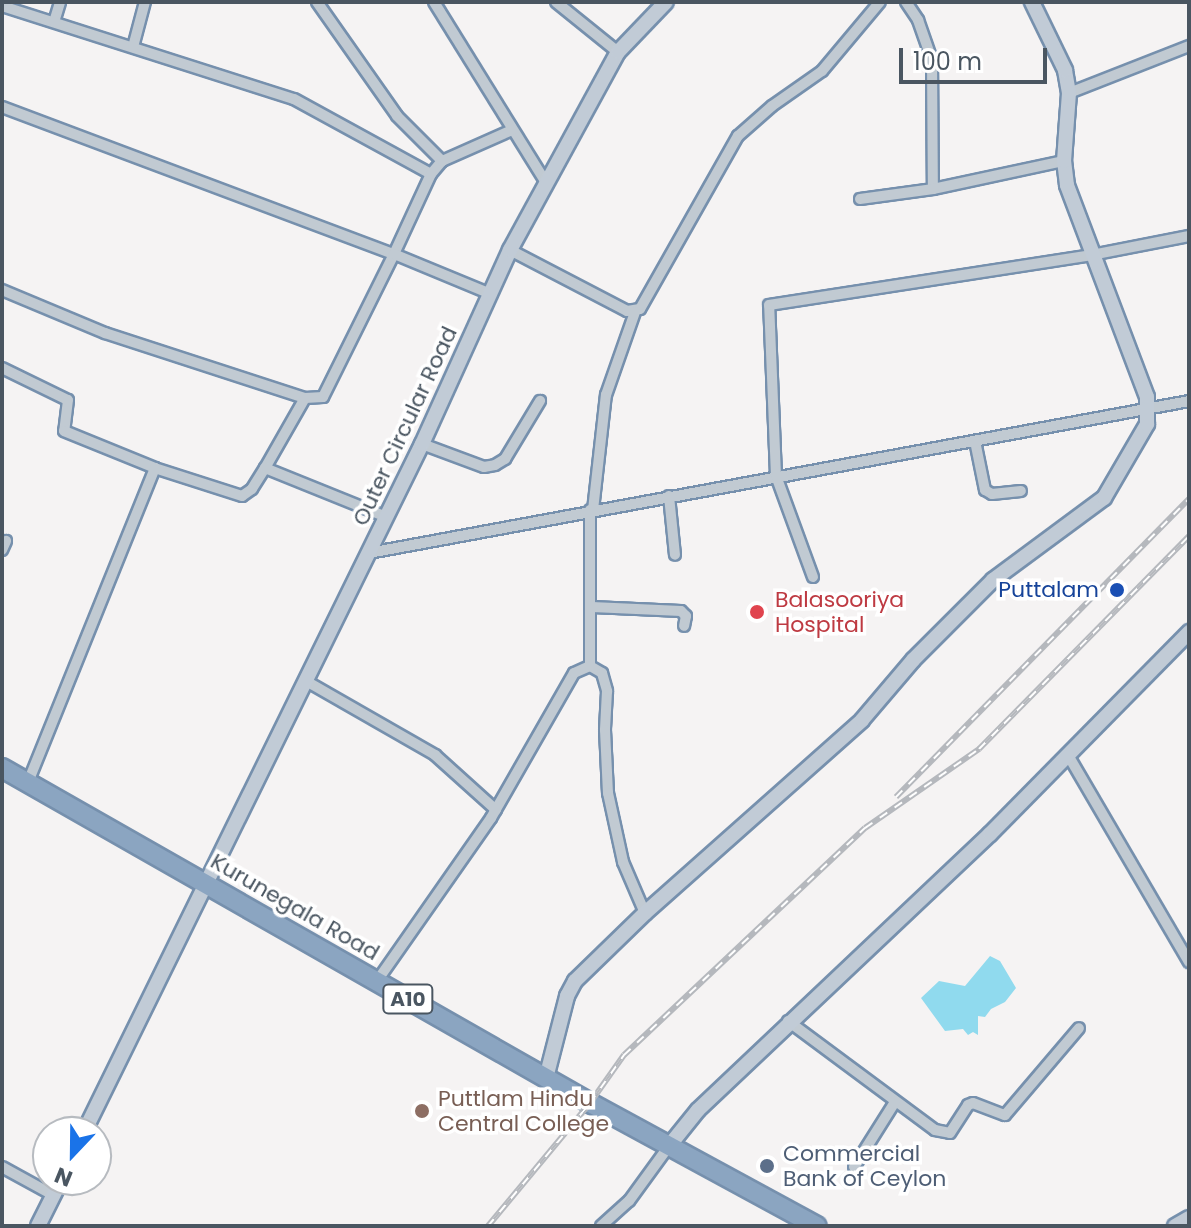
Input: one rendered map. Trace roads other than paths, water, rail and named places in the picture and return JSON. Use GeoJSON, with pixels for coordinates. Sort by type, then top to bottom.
{"type":"FeatureCollection","features":[{"type":"Feature","properties":{"kind":"highway","name":"Kurunegala Road"},"geometry":{"type":"LineString","coordinates":[[2,768],[546,1078],[817,1226]]}},
{"type":"Feature","properties":{"kind":"street"},"geometry":{"type":"LineString","coordinates":[[54,22],[60,2]]}},
{"type":"Feature","properties":{"kind":"street"},"geometry":{"type":"LineString","coordinates":[[133,47],[145,2]]}},
{"type":"Feature","properties":{"kind":"street"},"geometry":{"type":"LineString","coordinates":[[317,2],[397,116],[442,161]]}},
{"type":"Feature","properties":{"kind":"street"},"geometry":{"type":"LineString","coordinates":[[434,2],[547,184]]}},
{"type":"Feature","properties":{"kind":"street"},"geometry":{"type":"LineString","coordinates":[[556,2],[618,52]]}},
{"type":"Feature","properties":{"kind":"street","name":"Outer Circular Road"},"geometry":{"type":"LineString","coordinates":[[92,1116],[422,444],[510,250],[618,52],[666,2]]}},
{"type":"Feature","properties":{"kind":"street"},"geometry":{"type":"LineString","coordinates":[[590,666],[592,510],[606,395],[635,312],[640,309],[738,136],[772,106],[822,71],[880,2]]}},
{"type":"Feature","properties":{"kind":"street"},"geometry":{"type":"LineString","coordinates":[[906,2],[918,20],[932,60],[933,189]]}},
{"type":"Feature","properties":{"kind":"street"},"geometry":{"type":"LineString","coordinates":[[546,1078],[567,996],[575,981],[645,913],[862,720],[913,660],[993,580],[1104,498],[1132,456],[1147,424],[1149,408],[1067,185],[1064,161],[1069,93],[1065,70],[1032,2]]}},
{"type":"Feature","properties":{"kind":"street"},"geometry":{"type":"LineString","coordinates":[[2,6],[294,99],[431,174]]}},
{"type":"Feature","properties":{"kind":"street"},"geometry":{"type":"LineString","coordinates":[[1069,93],[1189,46]]}},
{"type":"Feature","properties":{"kind":"street"},"geometry":{"type":"LineString","coordinates":[[2,107],[394,254],[491,294]]}},
{"type":"Feature","properties":{"kind":"street"},"geometry":{"type":"LineString","coordinates":[[2,290],[105,333],[305,398],[323,397],[431,174],[442,161],[512,130]]}},
{"type":"Feature","properties":{"kind":"street"},"geometry":{"type":"LineString","coordinates":[[860,199],[933,189],[1064,161]]}},
{"type":"Feature","properties":{"kind":"street"},"geometry":{"type":"LineString","coordinates":[[813,577],[776,476],[769,305],[1092,255],[1189,236]]}},
{"type":"Feature","properties":{"kind":"street"},"geometry":{"type":"LineString","coordinates":[[510,250],[635,312]]}},
{"type":"Feature","properties":{"kind":"street"},"geometry":{"type":"LineString","coordinates":[[2,368],[68,400],[64,431],[155,468],[242,496],[252,489],[305,398]]}},
{"type":"Feature","properties":{"kind":"street"},"geometry":{"type":"LineString","coordinates":[[422,444],[484,467],[495,465],[505,459],[540,401]]}},
{"type":"Feature","properties":{"kind":"street"},"geometry":{"type":"LineString","coordinates":[[369,553],[1189,401]]}},
{"type":"Feature","properties":{"kind":"street"},"geometry":{"type":"LineString","coordinates":[[975,441],[985,490],[992,494],[1021,491]]}},
{"type":"Feature","properties":{"kind":"street"},"geometry":{"type":"LineString","coordinates":[[28,783],[155,468]]}},
{"type":"Feature","properties":{"kind":"street"},"geometry":{"type":"LineString","coordinates":[[265,468],[386,517]]}},
{"type":"Feature","properties":{"kind":"street"},"geometry":{"type":"LineString","coordinates":[[669,496],[675,555]]}},
{"type":"Feature","properties":{"kind":"street"},"geometry":{"type":"LineString","coordinates":[[592,607],[681,611],[686,616],[684,626]]}},
{"type":"Feature","properties":{"kind":"street"},"geometry":{"type":"LineString","coordinates":[[601,1226],[629,1201],[698,1110],[788,1021],[990,834],[1189,632]]}},
{"type":"Feature","properties":{"kind":"street"},"geometry":{"type":"LineString","coordinates":[[590,666],[602,673],[607,691],[608,793],[623,862],[645,913]]}},
{"type":"Feature","properties":{"kind":"street"},"geometry":{"type":"LineString","coordinates":[[377,981],[496,810],[574,673],[590,666]]}},
{"type":"Feature","properties":{"kind":"street"},"geometry":{"type":"LineString","coordinates":[[306,681],[435,755],[496,810]]}},
{"type":"Feature","properties":{"kind":"street"},"geometry":{"type":"LineString","coordinates":[[1068,755],[1189,962]]}},
{"type":"Feature","properties":{"kind":"street"},"geometry":{"type":"LineString","coordinates":[[788,1021],[895,1102],[935,1130],[946,1133],[950,1133],[968,1105],[973,1103],[1005,1115],[1079,1028]]}},
{"type":"Feature","properties":{"kind":"street"},"geometry":{"type":"LineString","coordinates":[[854,1167],[895,1102]]}},
{"type":"Feature","properties":{"kind":"street"},"geometry":{"type":"LineString","coordinates":[[2,1167],[32,1183]]}},
{"type":"Feature","properties":{"kind":"street"},"geometry":{"type":"LineString","coordinates":[[38,1226],[53,1196]]}},
{"type":"Feature","properties":{"kind":"street"},"geometry":{"type":"LineString","coordinates":[[1175,1226],[1189,1218]]}},
{"type":"Feature","properties":{"kind":"water"},"geometry":{"type":"Polygon","coordinates":[[[990,956],[1000,961],[1016,988],[1005,1002],[991,1009],[985,1017],[978,1016],[978,1035],[973,1032],[968,1035],[963,1029],[945,1031],[921,998],[939,981],[965,986],[990,956]]]}},
{"type":"Feature","properties":{"kind":"railway"},"geometry":{"type":"LineString","coordinates":[[896,797],[1189,499]]}},
{"type":"Feature","properties":{"kind":"railway"},"geometry":{"type":"LineString","coordinates":[[488,1226],[590,1103],[624,1055],[865,828],[979,749],[1189,536]]}},
{"type":"Feature","properties":{"kind":"place","name":"Puttalam"},"geometry":{"type":"Point","coordinates":[1117,590]}},
{"type":"Feature","properties":{"kind":"place","name":"Balasooriya Hospital"},"geometry":{"type":"Point","coordinates":[757,612]}},
{"type":"Feature","properties":{"kind":"place","name":"Puttlam Hindu Central College"},"geometry":{"type":"Point","coordinates":[422,1111]}},
{"type":"Feature","properties":{"kind":"place","name":"Commercial Bank of Ceylon"},"geometry":{"type":"Point","coordinates":[767,1166]}}]}
